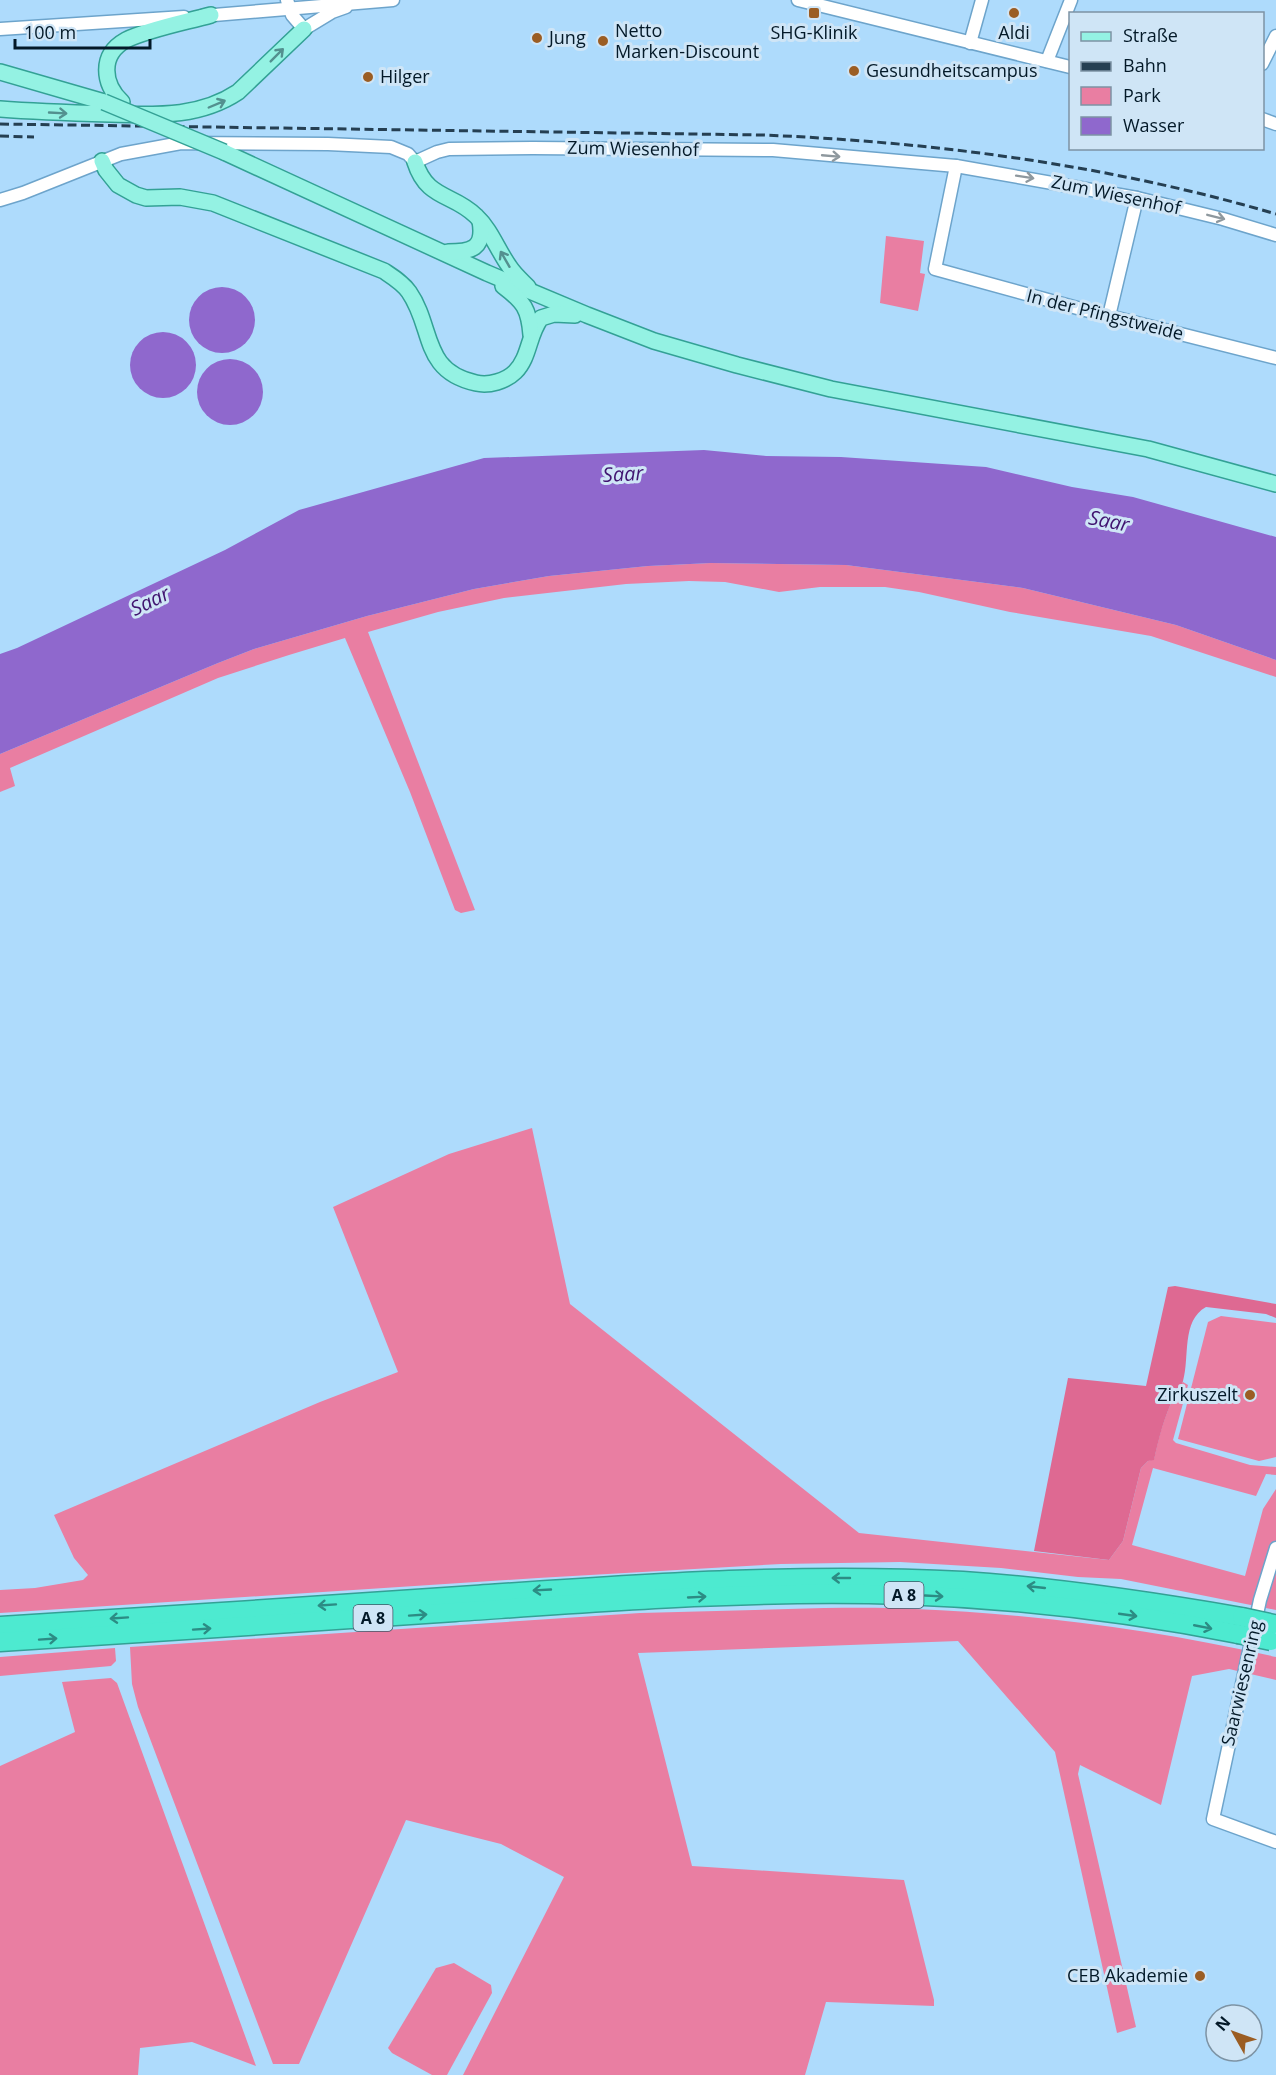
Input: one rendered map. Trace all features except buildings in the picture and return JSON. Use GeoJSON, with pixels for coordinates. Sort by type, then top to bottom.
{"type":"FeatureCollection","features":[{"type":"Feature","properties":{"kind":"highway","name":"A 8"},"geometry":{"type":"LineString","coordinates":[[0,1642],[95,1628],[143,1624],[602,1595],[783,1578],[903,1578],[1094,1593],[1274,1633]]}},
{"type":"Feature","properties":{"kind":"highway","name":"A 8"},"geometry":{"type":"LineString","coordinates":[[0,1626],[95,1628]]}},
{"type":"Feature","properties":{"kind":"main road"},"geometry":{"type":"LineString","coordinates":[[153,121],[122,102],[111,89],[106,71],[111,53],[119,45],[141,35],[212,15]]}},
{"type":"Feature","properties":{"kind":"main road"},"geometry":{"type":"LineString","coordinates":[[0,109],[60,113],[164,115],[204,109],[238,92],[304,29]]}},
{"type":"Feature","properties":{"kind":"main road"},"geometry":{"type":"LineString","coordinates":[[0,72],[104,102],[153,121],[487,273],[654,341],[831,389],[1148,449],[1276,484]]}},
{"type":"Feature","properties":{"kind":"main road"},"geometry":{"type":"LineString","coordinates":[[102,160],[112,178],[131,194],[146,198],[180,196],[213,202],[384,271],[397,279],[408,291],[440,363],[449,373],[462,380],[482,384],[498,382],[514,373],[526,357],[537,323],[546,315],[587,315]]}},
{"type":"Feature","properties":{"kind":"main road"},"geometry":{"type":"LineString","coordinates":[[415,162],[419,175],[430,188],[468,210],[480,221],[491,234],[508,265],[534,293]]}},
{"type":"Feature","properties":{"kind":"main road"},"geometry":{"type":"LineString","coordinates":[[444,252],[462,252],[475,248],[481,238],[480,221]]}},
{"type":"Feature","properties":{"kind":"main road"},"geometry":{"type":"LineString","coordinates":[[487,273],[518,297],[529,316],[532,337]]}},
{"type":"Feature","properties":{"kind":"street"},"geometry":{"type":"LineString","coordinates":[[0,29],[212,15],[288,4],[393,0]]}},
{"type":"Feature","properties":{"kind":"street"},"geometry":{"type":"LineString","coordinates":[[798,0],[1069,66]]}},
{"type":"Feature","properties":{"kind":"street"},"geometry":{"type":"LineString","coordinates":[[970,43],[982,0]]}},
{"type":"Feature","properties":{"kind":"street"},"geometry":{"type":"LineString","coordinates":[[1047,61],[1071,0]]}},
{"type":"Feature","properties":{"kind":"street"},"geometry":{"type":"LineString","coordinates":[[288,4],[292,15],[304,29],[333,12],[367,2]]}},
{"type":"Feature","properties":{"kind":"street"},"geometry":{"type":"LineString","coordinates":[[1264,62],[1276,36]]}},
{"type":"Feature","properties":{"kind":"street"},"geometry":{"type":"LineString","coordinates":[[0,200],[23,194],[102,160],[140,149],[181,143],[391,147],[408,154],[415,162]]}},
{"type":"Feature","properties":{"kind":"street","name":"Zum Wiesenhof"},"geometry":{"type":"LineString","coordinates":[[415,162],[449,149],[773,150],[956,166],[1137,198],[1223,219],[1276,235]]}},
{"type":"Feature","properties":{"kind":"street","name":"In der Pfingstweide"},"geometry":{"type":"LineString","coordinates":[[956,166],[935,269],[1276,358]]}},
{"type":"Feature","properties":{"kind":"street"},"geometry":{"type":"LineString","coordinates":[[1109,316],[1137,198]]}},
{"type":"Feature","properties":{"kind":"street","name":"Saarwiesenring"},"geometry":{"type":"LineString","coordinates":[[1276,1548],[1260,1600],[1213,1819],[1276,1842]]}},
{"type":"Feature","properties":{"kind":"green space"},"geometry":{"type":"Polygon","coordinates":[[[886,236],[924,241],[920,273],[925,274],[918,311],[880,303],[886,236]]]}},
{"type":"Feature","properties":{"kind":"green space"},"geometry":{"type":"Polygon","coordinates":[[[711,563],[846,565],[1023,588],[1176,625],[1276,660],[1276,677],[1151,636],[1010,612],[885,587],[820,587],[779,592],[725,582],[626,584],[504,598],[438,612],[368,632],[475,910],[461,913],[455,910],[410,792],[345,638],[218,678],[10,768],[15,786],[0,792],[0,754],[254,649],[367,616],[474,589],[549,576],[648,566],[711,563]]]}},
{"type":"Feature","properties":{"kind":"green space"},"geometry":{"type":"Polygon","coordinates":[[[532,1128],[570,1304],[859,1533],[1109,1560],[1123,1541],[1141,1468],[1154,1459],[1168,1409],[1183,1382],[1188,1385],[1173,1440],[1176,1443],[1250,1465],[1276,1467],[1276,1475],[1266,1474],[1256,1496],[1153,1468],[1132,1545],[1245,1576],[1263,1509],[1276,1489],[1276,1610],[1121,1579],[900,1562],[781,1564],[0,1613],[0,1590],[35,1588],[83,1580],[88,1575],[74,1558],[54,1515],[320,1402],[398,1372],[333,1207],[449,1154],[532,1128]]]}},
{"type":"Feature","properties":{"kind":"green space"},"geometry":{"type":"Polygon","coordinates":[[[1221,1316],[1276,1323],[1276,1457],[1259,1461],[1178,1439],[1208,1322],[1221,1316]]]}},
{"type":"Feature","properties":{"kind":"green space"},"geometry":{"type":"Polygon","coordinates":[[[788,1609],[915,1609],[1051,1619],[1142,1631],[1276,1657],[1276,1680],[1229,1669],[1192,1676],[1161,1805],[1080,1765],[1078,1774],[1136,2027],[1117,2033],[1055,1752],[958,1641],[638,1653],[692,1866],[904,1880],[934,2006],[826,2002],[805,2075],[463,2075],[564,1877],[501,1844],[406,1820],[299,2064],[273,2064],[138,1707],[132,1684],[130,1647],[640,1613],[788,1609]]]}},
{"type":"Feature","properties":{"kind":"green space"},"geometry":{"type":"Polygon","coordinates":[[[115,1648],[116,1661],[111,1666],[0,1676],[0,1657],[115,1648]]]}},
{"type":"Feature","properties":{"kind":"green space"},"geometry":{"type":"Polygon","coordinates":[[[111,1678],[117,1683],[256,2066],[192,2042],[140,2048],[138,2075],[0,2075],[0,1766],[75,1732],[62,1682],[111,1678]]]}},
{"type":"Feature","properties":{"kind":"green space"},"geometry":{"type":"Polygon","coordinates":[[[454,1963],[491,1985],[492,1993],[447,2075],[432,2075],[392,2053],[388,2048],[436,1968],[454,1963]]]}},
{"type":"Feature","properties":{"kind":"shaded area"},"geometry":{"type":"Polygon","coordinates":[[[1175,1286],[1276,1304],[1276,1318],[1266,1314],[1206,1307],[1198,1313],[1190,1330],[1182,1383],[1167,1412],[1154,1460],[1148,1461],[1141,1468],[1123,1541],[1109,1560],[1034,1551],[1068,1378],[1146,1386],[1168,1287],[1175,1286]]]}},
{"type":"Feature","properties":{"kind":"water"},"geometry":{"type":"Polygon","coordinates":[[[222,287],[234,290],[245,297],[252,308],[255,320],[252,332],[245,343],[234,350],[222,353],[210,350],[199,343],[192,332],[189,320],[192,308],[199,297],[210,290],[222,287]]]}},
{"type":"Feature","properties":{"kind":"water"},"geometry":{"type":"Polygon","coordinates":[[[163,332],[175,335],[186,342],[193,353],[196,365],[193,377],[186,388],[175,395],[163,398],[151,395],[140,388],[133,377],[130,365],[133,353],[140,342],[151,335],[163,332]]]}},
{"type":"Feature","properties":{"kind":"water"},"geometry":{"type":"Polygon","coordinates":[[[230,359],[242,362],[253,369],[260,380],[263,392],[260,404],[253,415],[242,422],[230,425],[218,422],[207,415],[200,404],[197,392],[200,380],[207,369],[218,362],[230,359]]]}},
{"type":"Feature","properties":{"kind":"water","name":"Saar"},"geometry":{"type":"Polygon","coordinates":[[[704,450],[766,456],[841,457],[986,467],[1072,487],[1133,497],[1276,537],[1276,660],[1176,625],[1023,588],[846,565],[711,563],[648,566],[549,576],[474,589],[367,616],[254,649],[0,754],[0,654],[225,550],[299,510],[484,458],[704,450]]]}},
{"type":"Feature","properties":{"kind":"railway"},"geometry":{"type":"LineString","coordinates":[[0,124],[762,135],[827,138],[957,150],[1086,169],[1150,182],[1276,214]]}},
{"type":"Feature","properties":{"kind":"railway"},"geometry":{"type":"LineString","coordinates":[[0,136],[34,137]]}},
{"type":"Feature","properties":{"kind":"place","name":"SHG-Klinik"},"geometry":{"type":"Point","coordinates":[814,13]}},
{"type":"Feature","properties":{"kind":"place","name":"Aldi"},"geometry":{"type":"Point","coordinates":[1014,13]}},
{"type":"Feature","properties":{"kind":"place","name":"Jung"},"geometry":{"type":"Point","coordinates":[537,38]}},
{"type":"Feature","properties":{"kind":"place","name":"Netto Marken-Discount"},"geometry":{"type":"Point","coordinates":[603,41]}},
{"type":"Feature","properties":{"kind":"place","name":"Gesundheitscampus"},"geometry":{"type":"Point","coordinates":[854,71]}},
{"type":"Feature","properties":{"kind":"place","name":"Hilger"},"geometry":{"type":"Point","coordinates":[368,77]}},
{"type":"Feature","properties":{"kind":"place","name":"Zirkuszelt"},"geometry":{"type":"Point","coordinates":[1250,1395]}},
{"type":"Feature","properties":{"kind":"place","name":"CEB Akademie"},"geometry":{"type":"Point","coordinates":[1200,1976]}}]}
